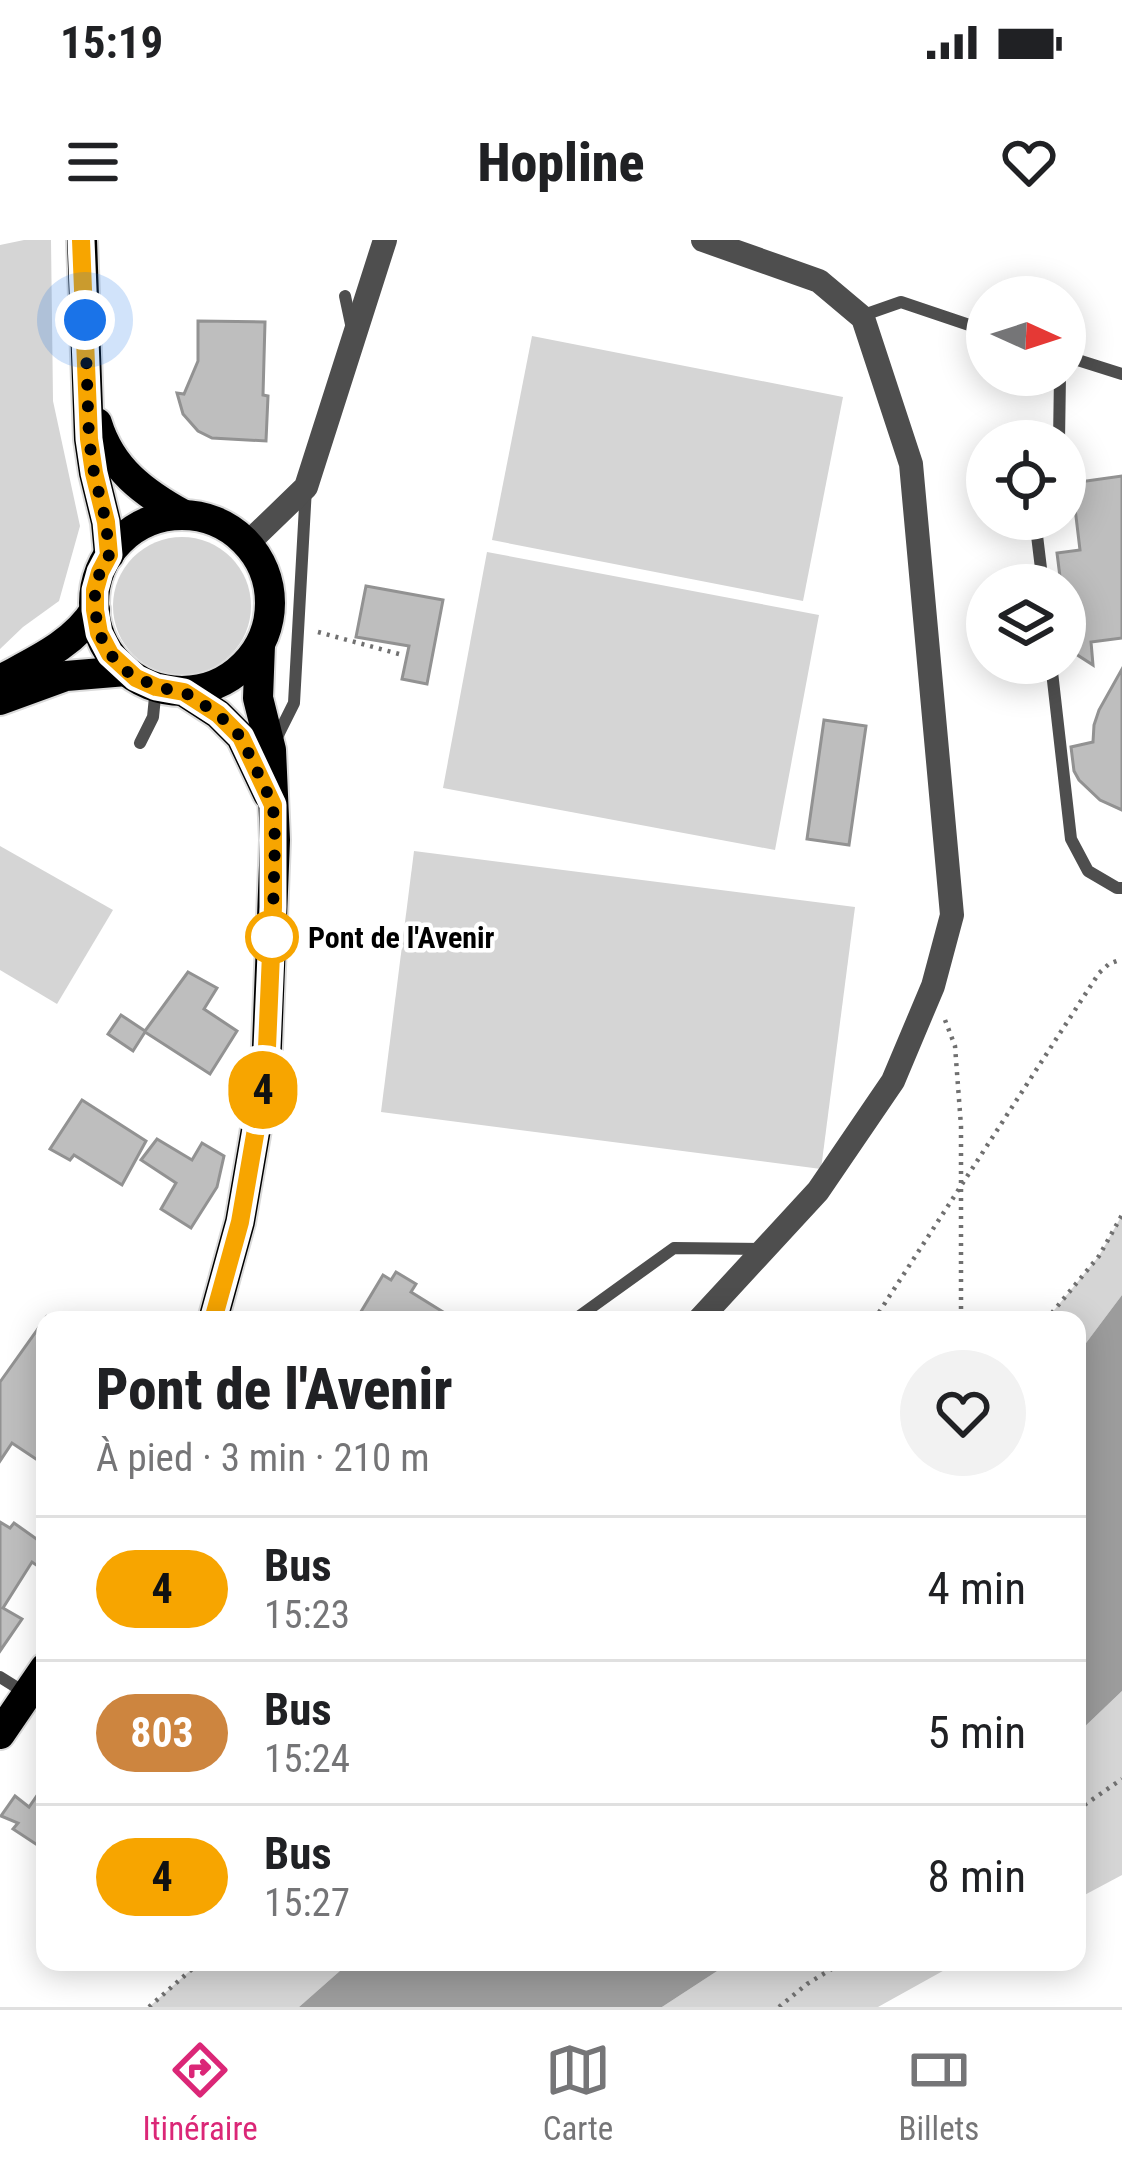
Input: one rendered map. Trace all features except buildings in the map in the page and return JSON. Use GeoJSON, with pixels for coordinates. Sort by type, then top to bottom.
{"type":"FeatureCollection","features":[{"type":"Feature","properties":{"kind":"main road"},"geometry":{"type":"LineString","coordinates":[[82,240],[91,456],[109,555]]}},
{"type":"Feature","properties":{"kind":"main road"},"geometry":{"type":"LineString","coordinates":[[88,394],[102,440],[116,465],[136,485],[184,515]]}},
{"type":"Feature","properties":{"kind":"main road"},"geometry":{"type":"LineString","coordinates":[[215,1311],[240,1222],[266,1071],[273,805],[271,750],[258,698],[269,592],[262,567],[248,544],[229,529],[184,515],[142,525],[123,538],[100,572],[95,590],[99,633],[126,671],[218,714],[241,737],[273,805]]}},
{"type":"Feature","properties":{"kind":"main road"},"geometry":{"type":"LineString","coordinates":[[0,680],[71,638],[95,610]]}},
{"type":"Feature","properties":{"kind":"main road"},"geometry":{"type":"LineString","coordinates":[[170,690],[220,683],[236,673],[260,645]]}},
{"type":"Feature","properties":{"kind":"main road"},"geometry":{"type":"LineString","coordinates":[[0,700],[66,676],[126,671]]}},
{"type":"Feature","properties":{"kind":"main road"},"geometry":{"type":"LineString","coordinates":[[0,1733],[36,1681]]}},
{"type":"Feature","properties":{"kind":"street"},"geometry":{"type":"LineString","coordinates":[[248,544],[306,487],[385,240]]}},
{"type":"Feature","properties":{"kind":"street"},"geometry":{"type":"LineString","coordinates":[[704,240],[819,281],[861,316],[911,464],[952,915],[933,986],[893,1081],[818,1191],[707,1311]]}},
{"type":"Feature","properties":{"kind":"lane"},"geometry":{"type":"LineString","coordinates":[[345,296],[353,336]]}},
{"type":"Feature","properties":{"kind":"lane"},"geometry":{"type":"LineString","coordinates":[[861,316],[901,302],[966,324]]}},
{"type":"Feature","properties":{"kind":"lane"},"geometry":{"type":"LineString","coordinates":[[1086,363],[1122,374]]}},
{"type":"Feature","properties":{"kind":"lane"},"geometry":{"type":"LineString","coordinates":[[271,750],[294,703],[306,487]]}},
{"type":"Feature","properties":{"kind":"lane"},"geometry":{"type":"LineString","coordinates":[[1053,684],[1071,839],[1088,871],[1122,888]]}},
{"type":"Feature","properties":{"kind":"lane"},"geometry":{"type":"LineString","coordinates":[[140,743],[170,690]]}},
{"type":"Feature","properties":{"kind":"lane"},"geometry":{"type":"LineString","coordinates":[[586,1311],[674,1248],[765,1250]]}},
{"type":"Feature","properties":{"kind":"lane"},"geometry":{"type":"LineString","coordinates":[[0,1676],[36,1681]]}},
{"type":"Feature","properties":{"kind":"path"},"geometry":{"type":"LineString","coordinates":[[300,614],[317,632],[399,653]]}},
{"type":"Feature","properties":{"kind":"path"},"geometry":{"type":"LineString","coordinates":[[880,1311],[1099,974],[1122,959]]}},
{"type":"Feature","properties":{"kind":"path"},"geometry":{"type":"LineString","coordinates":[[933,986],[955,1046],[962,1187],[961,1311]]}},
{"type":"Feature","properties":{"kind":"path"},"geometry":{"type":"LineString","coordinates":[[1053,1311],[1099,1256],[1122,1214]]}},
{"type":"Feature","properties":{"kind":"path"},"geometry":{"type":"LineString","coordinates":[[1086,1804],[1122,1779]]}},
{"type":"Feature","properties":{"kind":"path"},"geometry":{"type":"LineString","coordinates":[[148,2007],[190,1971]]}},
{"type":"Feature","properties":{"kind":"path"},"geometry":{"type":"LineString","coordinates":[[779,2007],[828,1971]]}},
{"type":"Feature","properties":{"kind":"shaded area"},"geometry":{"type":"Polygon","coordinates":[[[51,240],[53,401],[80,526],[59,601],[0,649],[0,245],[51,240]]]}},
{"type":"Feature","properties":{"kind":"shaded area"},"geometry":{"type":"Polygon","coordinates":[[[532,336],[843,397],[803,601],[492,540],[532,336]]]}},
{"type":"Feature","properties":{"kind":"shaded area"},"geometry":{"type":"Polygon","coordinates":[[[182,537],[209,542],[231,557],[246,579],[251,606],[246,633],[231,655],[209,670],[182,675],[155,670],[133,655],[118,633],[113,606],[118,579],[133,557],[155,542],[182,537]]]}},
{"type":"Feature","properties":{"kind":"shaded area"},"geometry":{"type":"Polygon","coordinates":[[[487,552],[819,615],[775,850],[443,788],[487,552]]]}},
{"type":"Feature","properties":{"kind":"shaded area"},"geometry":{"type":"Polygon","coordinates":[[[0,846],[113,910],[57,1004],[0,970],[0,846]]]}},
{"type":"Feature","properties":{"kind":"shaded area"},"geometry":{"type":"Polygon","coordinates":[[[414,851],[855,907],[821,1169],[381,1112],[414,851]]]}},
{"type":"Feature","properties":{"kind":"shaded area"},"geometry":{"type":"Polygon","coordinates":[[[1122,1215],[1122,1295],[1086,1343],[1086,1311],[1053,1311],[1099,1256],[1122,1215]]]}},
{"type":"Feature","properties":{"kind":"shaded area"},"geometry":{"type":"Polygon","coordinates":[[[1122,1295],[1122,1691],[1086,1725],[1086,1343],[1122,1295]]]}},
{"type":"Feature","properties":{"kind":"shaded area"},"geometry":{"type":"Polygon","coordinates":[[[1122,1691],[1122,1875],[1086,1894],[1086,1725],[1122,1691]]]}},
{"type":"Feature","properties":{"kind":"shaded area"},"geometry":{"type":"Polygon","coordinates":[[[190,1971],[340,1971],[299,2007],[149,2007],[190,1971]]]}},
{"type":"Feature","properties":{"kind":"shaded area"},"geometry":{"type":"Polygon","coordinates":[[[340,1971],[717,1971],[662,2007],[299,2007],[340,1971]]]}},
{"type":"Feature","properties":{"kind":"shaded area"},"geometry":{"type":"Polygon","coordinates":[[[717,1971],[943,1971],[878,2007],[662,2007],[717,1971]]]}},
{"type":"Feature","properties":{"kind":"bus line","name":"4"},"geometry":{"type":"LineString","coordinates":[[81,240],[89,439],[109,555],[95,590],[99,633],[110,654],[136,678],[164,690],[184,692],[218,714],[241,737],[273,805],[266,1071],[240,1222],[215,1311]]}},
{"type":"Feature","properties":{"kind":"place","name":"Pont de l'Avenir"},"geometry":{"type":"Point","coordinates":[272,937]}},
{"type":"Feature","properties":{"kind":"route"},"geometry":{"type":"LineString","coordinates":[[85,320],[89,439],[109,555],[95,590],[99,633],[126,671],[164,690],[184,692],[218,714],[241,737],[273,805],[272,948],[272,937]]}}]}
